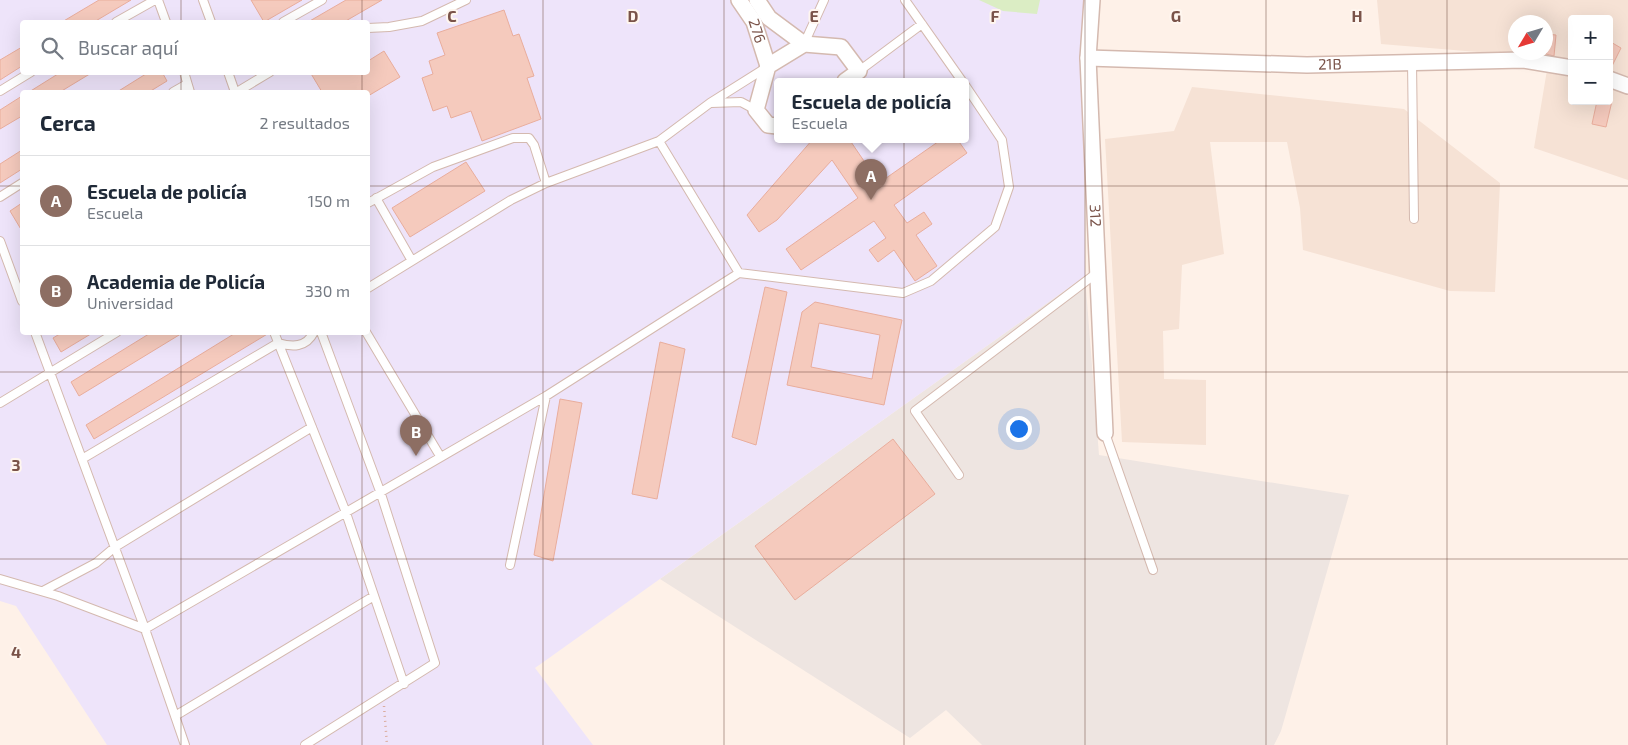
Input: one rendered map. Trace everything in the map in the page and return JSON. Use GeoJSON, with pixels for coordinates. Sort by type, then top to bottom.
{"type":"FeatureCollection","features":[{"type":"Feature","properties":{"kind":"street","name":"276"},"geometry":{"type":"LineString","coordinates":[[739,0],[754,22],[768,66]]}},
{"type":"Feature","properties":{"kind":"street","name":"276"},"geometry":{"type":"LineString","coordinates":[[757,0],[769,18],[804,44]]}},
{"type":"Feature","properties":{"kind":"street","name":"312"},"geometry":{"type":"LineString","coordinates":[[1092,0],[1088,58],[1105,433]]}},
{"type":"Feature","properties":{"kind":"street"},"geometry":{"type":"LineString","coordinates":[[774,126],[768,125],[756,110],[768,66],[804,44],[841,47],[859,71],[849,78]]}},
{"type":"Feature","properties":{"kind":"street","name":"21B"},"geometry":{"type":"LineString","coordinates":[[1088,58],[1307,64],[1524,60],[1568,67]]}},
{"type":"Feature","properties":{"kind":"street"},"geometry":{"type":"LineString","coordinates":[[1613,81],[1628,86]]}},
{"type":"Feature","properties":{"kind":"lane"},"geometry":{"type":"LineString","coordinates":[[120,20],[157,0],[165,20]]}},
{"type":"Feature","properties":{"kind":"lane"},"geometry":{"type":"LineString","coordinates":[[202,0],[209,20]]}},
{"type":"Feature","properties":{"kind":"lane"},"geometry":{"type":"LineString","coordinates":[[287,20],[322,0]]}},
{"type":"Feature","properties":{"kind":"lane"},"geometry":{"type":"LineString","coordinates":[[370,28],[422,21],[466,0]]}},
{"type":"Feature","properties":{"kind":"lane"},"geometry":{"type":"LineString","coordinates":[[804,44],[824,0]]}},
{"type":"Feature","properties":{"kind":"lane"},"geometry":{"type":"LineString","coordinates":[[905,0],[960,78]]}},
{"type":"Feature","properties":{"kind":"lane"},"geometry":{"type":"LineString","coordinates":[[859,71],[922,24]]}},
{"type":"Feature","properties":{"kind":"lane"},"geometry":{"type":"LineString","coordinates":[[1412,62],[1414,219]]}},
{"type":"Feature","properties":{"kind":"lane"},"geometry":{"type":"LineString","coordinates":[[370,287],[511,200],[546,183],[659,140],[710,103],[768,66]]}},
{"type":"Feature","properties":{"kind":"lane"},"geometry":{"type":"LineString","coordinates":[[0,91],[26,75]]}},
{"type":"Feature","properties":{"kind":"lane"},"geometry":{"type":"LineString","coordinates":[[185,75],[189,90]]}},
{"type":"Feature","properties":{"kind":"lane"},"geometry":{"type":"LineString","coordinates":[[229,75],[235,90]]}},
{"type":"Feature","properties":{"kind":"lane"},"geometry":{"type":"LineString","coordinates":[[239,90],[265,75]]}},
{"type":"Feature","properties":{"kind":"lane"},"geometry":{"type":"LineString","coordinates":[[176,90],[187,84]]}},
{"type":"Feature","properties":{"kind":"lane"},"geometry":{"type":"LineString","coordinates":[[145,629],[346,510],[546,396],[739,273],[903,293],[931,281],[995,227],[1009,188],[1002,140],[969,92]]}},
{"type":"Feature","properties":{"kind":"lane"},"geometry":{"type":"LineString","coordinates":[[710,103],[741,102],[756,110]]}},
{"type":"Feature","properties":{"kind":"lane"},"geometry":{"type":"LineString","coordinates":[[370,202],[432,167],[513,138],[529,138],[534,145],[546,183]]}},
{"type":"Feature","properties":{"kind":"lane"},"geometry":{"type":"LineString","coordinates":[[659,140],[739,273]]}},
{"type":"Feature","properties":{"kind":"lane"},"geometry":{"type":"LineString","coordinates":[[0,197],[20,184]]}},
{"type":"Feature","properties":{"kind":"lane"},"geometry":{"type":"LineString","coordinates":[[376,198],[412,261]]}},
{"type":"Feature","properties":{"kind":"lane"},"geometry":{"type":"LineString","coordinates":[[0,240],[20,289]]}},
{"type":"Feature","properties":{"kind":"lane"},"geometry":{"type":"LineString","coordinates":[[959,475],[915,410],[1098,272]]}},
{"type":"Feature","properties":{"kind":"lane"},"geometry":{"type":"LineString","coordinates":[[36,335],[52,373],[145,629],[185,745]]}},
{"type":"Feature","properties":{"kind":"lane"},"geometry":{"type":"LineString","coordinates":[[0,402],[52,373],[113,335]]}},
{"type":"Feature","properties":{"kind":"lane"},"geometry":{"type":"LineString","coordinates":[[275,335],[346,510],[404,684]]}},
{"type":"Feature","properties":{"kind":"lane"},"geometry":{"type":"LineString","coordinates":[[278,343],[279,335]]}},
{"type":"Feature","properties":{"kind":"lane"},"geometry":{"type":"LineString","coordinates":[[82,459],[278,343],[291,346],[302,344],[312,335]]}},
{"type":"Feature","properties":{"kind":"lane"},"geometry":{"type":"LineString","coordinates":[[305,745],[436,664],[380,491],[322,335]]}},
{"type":"Feature","properties":{"kind":"lane"},"geometry":{"type":"LineString","coordinates":[[368,335],[440,456]]}},
{"type":"Feature","properties":{"kind":"lane"},"geometry":{"type":"LineString","coordinates":[[510,565],[546,396]]}},
{"type":"Feature","properties":{"kind":"lane"},"geometry":{"type":"LineString","coordinates":[[43,591],[96,564],[115,547],[312,427]]}},
{"type":"Feature","properties":{"kind":"lane"},"geometry":{"type":"LineString","coordinates":[[1105,433],[1152,570]]}},
{"type":"Feature","properties":{"kind":"lane"},"geometry":{"type":"LineString","coordinates":[[0,579],[43,591],[145,629]]}},
{"type":"Feature","properties":{"kind":"lane"},"geometry":{"type":"LineString","coordinates":[[175,716],[374,596]]}},
{"type":"Feature","properties":{"kind":"path"},"geometry":{"type":"LineString","coordinates":[[384,697],[387,745]]}},
{"type":"Feature","properties":{"kind":"shaded area"},"geometry":{"type":"Polygon","coordinates":[[[0,0],[1083,0],[1085,276],[535,668],[593,745],[107,745],[16,606],[0,601],[0,0]]]}},
{"type":"Feature","properties":{"kind":"shaded area"},"geometry":{"type":"Polygon","coordinates":[[[1377,0],[1628,0],[1628,180],[1534,148],[1549,60],[1553,60],[1553,15],[1508,15],[1508,55],[1381,44],[1377,0]]]}},
{"type":"Feature","properties":{"kind":"shaded area"},"geometry":{"type":"Polygon","coordinates":[[[1192,87],[1404,109],[1500,183],[1495,292],[1450,291],[1303,250],[1300,208],[1287,142],[1210,142],[1224,254],[1182,265],[1179,329],[1163,331],[1164,379],[1206,380],[1206,445],[1122,442],[1105,139],[1174,131],[1192,87]]]}},
{"type":"Feature","properties":{"kind":"shaded area"},"geometry":{"type":"Polygon","coordinates":[[[1085,276],[1099,455],[1349,495],[1281,731],[1274,745],[982,745],[946,710],[910,738],[660,579],[1085,276]]]}},
{"type":"Feature","properties":{"kind":"green space"},"geometry":{"type":"Polygon","coordinates":[[[979,0],[1040,0],[1037,14],[1003,11],[979,0]]]}},
{"type":"Feature","properties":{"kind":"building"},"geometry":{"type":"Polygon","coordinates":[[[99,0],[131,0],[97,20],[65,20],[99,0]]]}},
{"type":"Feature","properties":{"kind":"building"},"geometry":{"type":"Polygon","coordinates":[[[251,0],[302,0],[267,20],[263,20],[251,0]]]}},
{"type":"Feature","properties":{"kind":"building"},"geometry":{"type":"Polygon","coordinates":[[[346,0],[382,0],[347,20],[311,20],[346,0]]]}},
{"type":"Feature","properties":{"kind":"building"},"geometry":{"type":"Polygon","coordinates":[[[504,10],[513,36],[519,34],[534,76],[527,78],[541,119],[482,141],[471,111],[451,118],[447,106],[433,111],[422,78],[433,74],[429,61],[445,55],[437,33],[504,10]]]}},
{"type":"Feature","properties":{"kind":"building"},"geometry":{"type":"Polygon","coordinates":[[[1553,35],[1556,35],[1553,56],[1553,35]]]}},
{"type":"Feature","properties":{"kind":"building"},"geometry":{"type":"Polygon","coordinates":[[[1613,43],[1621,48],[1613,64],[1613,43]]]}},
{"type":"Feature","properties":{"kind":"building"},"geometry":{"type":"Polygon","coordinates":[[[20,48],[20,67],[0,80],[0,60],[20,48]]]}},
{"type":"Feature","properties":{"kind":"building"},"geometry":{"type":"Polygon","coordinates":[[[384,51],[400,77],[370,95],[370,90],[321,90],[312,75],[370,75],[370,60],[384,51]]]}},
{"type":"Feature","properties":{"kind":"building"},"geometry":{"type":"Polygon","coordinates":[[[56,75],[88,75],[63,90],[32,90],[56,75]]]}},
{"type":"Feature","properties":{"kind":"building"},"geometry":{"type":"Polygon","coordinates":[[[144,75],[164,75],[167,81],[152,90],[120,90],[144,75]]]}},
{"type":"Feature","properties":{"kind":"building"},"geometry":{"type":"Polygon","coordinates":[[[20,97],[20,117],[0,129],[0,110],[20,97]]]}},
{"type":"Feature","properties":{"kind":"building"},"geometry":{"type":"Polygon","coordinates":[[[1596,105],[1611,105],[1606,127],[1592,124],[1596,105]]]}},
{"type":"Feature","properties":{"kind":"building"},"geometry":{"type":"Polygon","coordinates":[[[810,143],[852,143],[879,183],[936,143],[960,143],[967,153],[894,205],[907,223],[924,212],[932,224],[916,235],[937,266],[915,281],[894,250],[878,262],[869,250],[886,238],[874,221],[801,270],[786,249],[858,198],[832,160],[777,220],[759,232],[747,215],[810,143]]]}},
{"type":"Feature","properties":{"kind":"building"},"geometry":{"type":"Polygon","coordinates":[[[20,151],[20,170],[0,183],[0,164],[20,151]]]}},
{"type":"Feature","properties":{"kind":"building"},"geometry":{"type":"Polygon","coordinates":[[[466,162],[485,191],[410,237],[392,208],[466,162]]]}},
{"type":"Feature","properties":{"kind":"building"},"geometry":{"type":"Polygon","coordinates":[[[20,204],[20,228],[10,211],[20,204]]]}},
{"type":"Feature","properties":{"kind":"building"},"geometry":{"type":"Polygon","coordinates":[[[765,287],[787,292],[756,445],[732,437],[765,287]]]}},
{"type":"Feature","properties":{"kind":"building"},"geometry":{"type":"Polygon","coordinates":[[[815,302],[902,320],[884,405],[787,385],[802,312],[815,302]],[[819,323],[811,367],[872,379],[880,335],[819,323]]]}},
{"type":"Feature","properties":{"kind":"building"},"geometry":{"type":"Polygon","coordinates":[[[58,335],[89,335],[61,352],[53,338],[58,335]]]}},
{"type":"Feature","properties":{"kind":"building"},"geometry":{"type":"Polygon","coordinates":[[[147,335],[179,335],[79,396],[71,382],[147,335]]]}},
{"type":"Feature","properties":{"kind":"building"},"geometry":{"type":"Polygon","coordinates":[[[232,335],[266,335],[94,439],[86,425],[232,335]]]}},
{"type":"Feature","properties":{"kind":"building"},"geometry":{"type":"Polygon","coordinates":[[[660,342],[685,349],[657,499],[632,494],[660,342]]]}},
{"type":"Feature","properties":{"kind":"building"},"geometry":{"type":"Polygon","coordinates":[[[560,399],[582,403],[553,561],[534,555],[560,399]]]}},
{"type":"Feature","properties":{"kind":"building"},"geometry":{"type":"Polygon","coordinates":[[[893,439],[935,494],[795,600],[755,546],[893,439]]]}},
{"type":"Feature","properties":{"kind":"place","name":"Escuela de policía"},"geometry":{"type":"Point","coordinates":[871,200]}},
{"type":"Feature","properties":{"kind":"place","name":"Academia de Policía"},"geometry":{"type":"Point","coordinates":[416,456]}}]}
